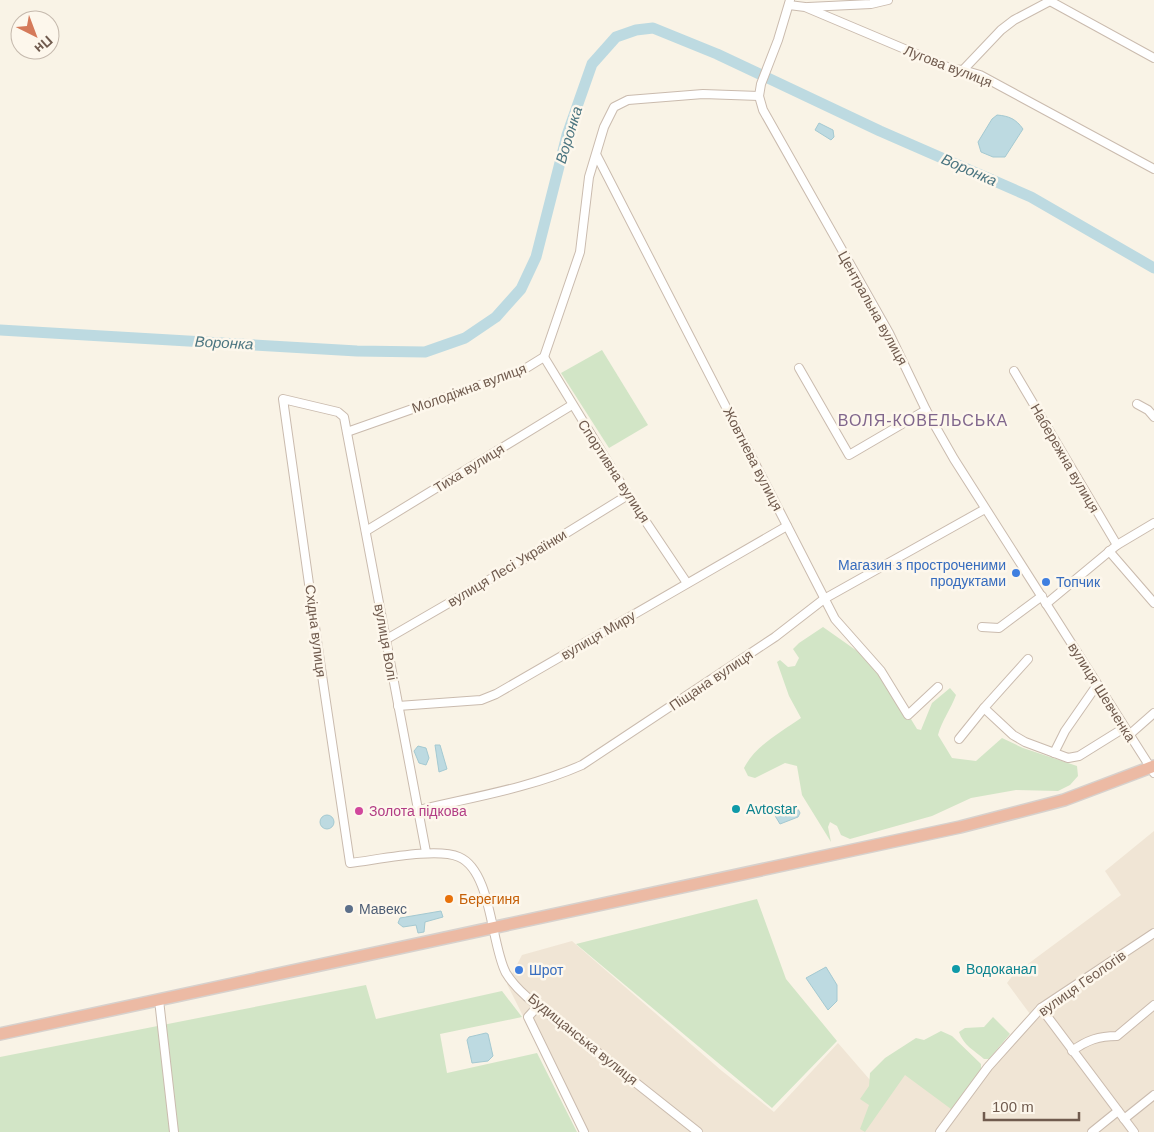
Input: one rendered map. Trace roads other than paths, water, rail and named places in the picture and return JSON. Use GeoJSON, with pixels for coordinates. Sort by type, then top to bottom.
{"type":"FeatureCollection","features":[{"type":"Feature","properties":{"kind":"highway"},"geometry":{"type":"LineString","coordinates":[[0,1034],[1020,813],[1153,769]]}},
{"type":"Feature","properties":{"kind":"street"},"geometry":{"type":"LineString","coordinates":[[805,7],[872,4],[888,0]]}},
{"type":"Feature","properties":{"kind":"street"},"geometry":{"type":"LineString","coordinates":[[963,70],[1001,30],[1014,20],[1051,1],[1154,58]]}},
{"type":"Feature","properties":{"kind":"street","name":"Лугова вулиця"},"geometry":{"type":"LineString","coordinates":[[789,3],[805,7],[952,69],[980,75],[1154,169]]}},
{"type":"Feature","properties":{"kind":"street","name":"Центральна вулиця"},"geometry":{"type":"LineString","coordinates":[[789,3],[761,84],[759,96],[763,110],[780,145],[889,333],[926,410],[1046,604]]}},
{"type":"Feature","properties":{"kind":"street"},"geometry":{"type":"LineString","coordinates":[[544,357],[580,252],[589,177],[598,156],[607,120],[614,107],[621,102],[703,94],[759,96]]}},
{"type":"Feature","properties":{"kind":"street","name":"Жовтнева вулиця"},"geometry":{"type":"LineString","coordinates":[[598,156],[824,599],[841,626],[881,671],[908,715],[938,687]]}},
{"type":"Feature","properties":{"kind":"street","name":"Спортивна вулиця"},"geometry":{"type":"LineString","coordinates":[[544,357],[628,495],[687,583]]}},
{"type":"Feature","properties":{"kind":"street","name":"Молодіжна вулиця"},"geometry":{"type":"LineString","coordinates":[[347,432],[523,370],[544,357]]}},
{"type":"Feature","properties":{"kind":"street"},"geometry":{"type":"LineString","coordinates":[[799,368],[849,455],[926,410]]}},
{"type":"Feature","properties":{"kind":"street","name":"Набережна вулиця"},"geometry":{"type":"LineString","coordinates":[[1014,370],[1117,545]]}},
{"type":"Feature","properties":{"kind":"street","name":"вулиця Волі"},"geometry":{"type":"LineString","coordinates":[[284,399],[338,412],[344,417],[426,852]]}},
{"type":"Feature","properties":{"kind":"street","name":"Східна вулиця"},"geometry":{"type":"LineString","coordinates":[[284,399],[320,664],[350,863]]}},
{"type":"Feature","properties":{"kind":"street"},"geometry":{"type":"LineString","coordinates":[[1137,404],[1154,416]]}},
{"type":"Feature","properties":{"kind":"street","name":"Тиха вулиця"},"geometry":{"type":"LineString","coordinates":[[366,531],[572,405]]}},
{"type":"Feature","properties":{"kind":"street","name":"вулиця Лесі Українки"},"geometry":{"type":"LineString","coordinates":[[385,640],[513,566],[628,495]]}},
{"type":"Feature","properties":{"kind":"street","name":"Піщана вулиця"},"geometry":{"type":"LineString","coordinates":[[419,810],[530,784],[557,776],[582,765],[775,637],[824,599],[986,509]]}},
{"type":"Feature","properties":{"kind":"street"},"geometry":{"type":"LineString","coordinates":[[982,627],[999,628],[1046,604],[1117,545],[1154,523]]}},
{"type":"Feature","properties":{"kind":"street","name":"вулиця Миру"},"geometry":{"type":"LineString","coordinates":[[398,706],[481,700],[496,694],[787,526]]}},
{"type":"Feature","properties":{"kind":"street"},"geometry":{"type":"LineString","coordinates":[[1110,551],[1154,603]]}},
{"type":"Feature","properties":{"kind":"street","name":"вулиця Шевченка"},"geometry":{"type":"LineString","coordinates":[[1046,604],[1153,769]]}},
{"type":"Feature","properties":{"kind":"street"},"geometry":{"type":"LineString","coordinates":[[959,739],[1028,658]]}},
{"type":"Feature","properties":{"kind":"street"},"geometry":{"type":"LineString","coordinates":[[1054,753],[1065,731],[1097,685]]}},
{"type":"Feature","properties":{"kind":"street"},"geometry":{"type":"LineString","coordinates":[[984,708],[1013,735],[1068,758],[1079,756],[1127,731],[1154,713]]}},
{"type":"Feature","properties":{"kind":"street","name":"Будищанська вулиця"},"geometry":{"type":"LineString","coordinates":[[350,863],[426,852],[459,857],[469,864],[486,900],[501,963],[508,975],[539,1005],[698,1132]]}},
{"type":"Feature","properties":{"kind":"street","name":"вулиця Геологів"},"geometry":{"type":"LineString","coordinates":[[940,1132],[988,1067],[1041,1008],[1153,934]]}},
{"type":"Feature","properties":{"kind":"street"},"geometry":{"type":"LineString","coordinates":[[159,1000],[174,1132]]}},
{"type":"Feature","properties":{"kind":"street"},"geometry":{"type":"LineString","coordinates":[[539,1005],[528,1017],[584,1132]]}},
{"type":"Feature","properties":{"kind":"street"},"geometry":{"type":"LineString","coordinates":[[1072,1051],[1087,1041],[1102,1036],[1117,1036],[1154,1005]]}},
{"type":"Feature","properties":{"kind":"street"},"geometry":{"type":"LineString","coordinates":[[1041,1008],[1134,1132]]}},
{"type":"Feature","properties":{"kind":"street"},"geometry":{"type":"LineString","coordinates":[[1124,1119],[1154,1095]]}},
{"type":"Feature","properties":{"kind":"street"},"geometry":{"type":"LineString","coordinates":[[1092,1132],[1118,1111]]}},
{"type":"Feature","properties":{"kind":"water"},"geometry":{"type":"Polygon","coordinates":[[[997,115],[1012,119],[1023,129],[1005,157],[993,157],[981,152],[978,142],[992,119],[997,115]]]}},
{"type":"Feature","properties":{"kind":"water"},"geometry":{"type":"Polygon","coordinates":[[[819,123],[833,130],[834,137],[831,140],[815,130],[819,123]]]}},
{"type":"Feature","properties":{"kind":"water"},"geometry":{"type":"Polygon","coordinates":[[[435,745],[440,745],[447,769],[439,772],[435,745]]]}},
{"type":"Feature","properties":{"kind":"water"},"geometry":{"type":"Polygon","coordinates":[[[418,746],[426,748],[429,758],[426,765],[419,763],[414,751],[418,746]]]}},
{"type":"Feature","properties":{"kind":"water"},"geometry":{"type":"Polygon","coordinates":[[[796,805],[800,813],[798,817],[780,824],[774,814],[785,807],[796,805]]]}},
{"type":"Feature","properties":{"kind":"water"},"geometry":{"type":"Polygon","coordinates":[[[324,815],[330,815],[334,822],[330,829],[324,829],[320,825],[320,819],[324,815]]]}},
{"type":"Feature","properties":{"kind":"water"},"geometry":{"type":"Polygon","coordinates":[[[441,911],[443,917],[425,922],[424,932],[418,933],[416,925],[403,927],[398,923],[400,918],[441,911]]]}},
{"type":"Feature","properties":{"kind":"water"},"geometry":{"type":"Polygon","coordinates":[[[826,967],[837,985],[837,1001],[828,1010],[806,978],[826,967]]]}},
{"type":"Feature","properties":{"kind":"water"},"geometry":{"type":"Polygon","coordinates":[[[488,1034],[493,1056],[488,1061],[472,1063],[467,1040],[469,1037],[488,1034]]]}},
{"type":"Feature","properties":{"kind":"waterway","name":"Воронка"},"geometry":{"type":"LineString","coordinates":[[0,330],[357,351],[425,352],[465,338],[496,317],[521,289],[536,257],[567,135],[592,64],[616,37],[636,30],[653,28],[717,54],[880,131],[1031,197],[1154,268]]}},
{"type":"Feature","properties":{"kind":"place","name":"Магазин з простроченими продуктами"},"geometry":{"type":"Point","coordinates":[1016,573]}},
{"type":"Feature","properties":{"kind":"place","name":"Топчик"},"geometry":{"type":"Point","coordinates":[1046,582]}},
{"type":"Feature","properties":{"kind":"place","name":"Avtostar"},"geometry":{"type":"Point","coordinates":[736,809]}},
{"type":"Feature","properties":{"kind":"place","name":"Золота підкова"},"geometry":{"type":"Point","coordinates":[359,811]}},
{"type":"Feature","properties":{"kind":"place","name":"Берегиня"},"geometry":{"type":"Point","coordinates":[449,899]}},
{"type":"Feature","properties":{"kind":"place","name":"Мавекс"},"geometry":{"type":"Point","coordinates":[349,909]}},
{"type":"Feature","properties":{"kind":"place","name":"Водоканал"},"geometry":{"type":"Point","coordinates":[956,969]}},
{"type":"Feature","properties":{"kind":"place","name":"Шрот"},"geometry":{"type":"Point","coordinates":[519,970]}},
{"type":"Feature","properties":{"kind":"district","name":"ВОЛЯ-КОВЕЛЬСЬКА"},"geometry":{"type":"Point","coordinates":[923,420]}}]}
